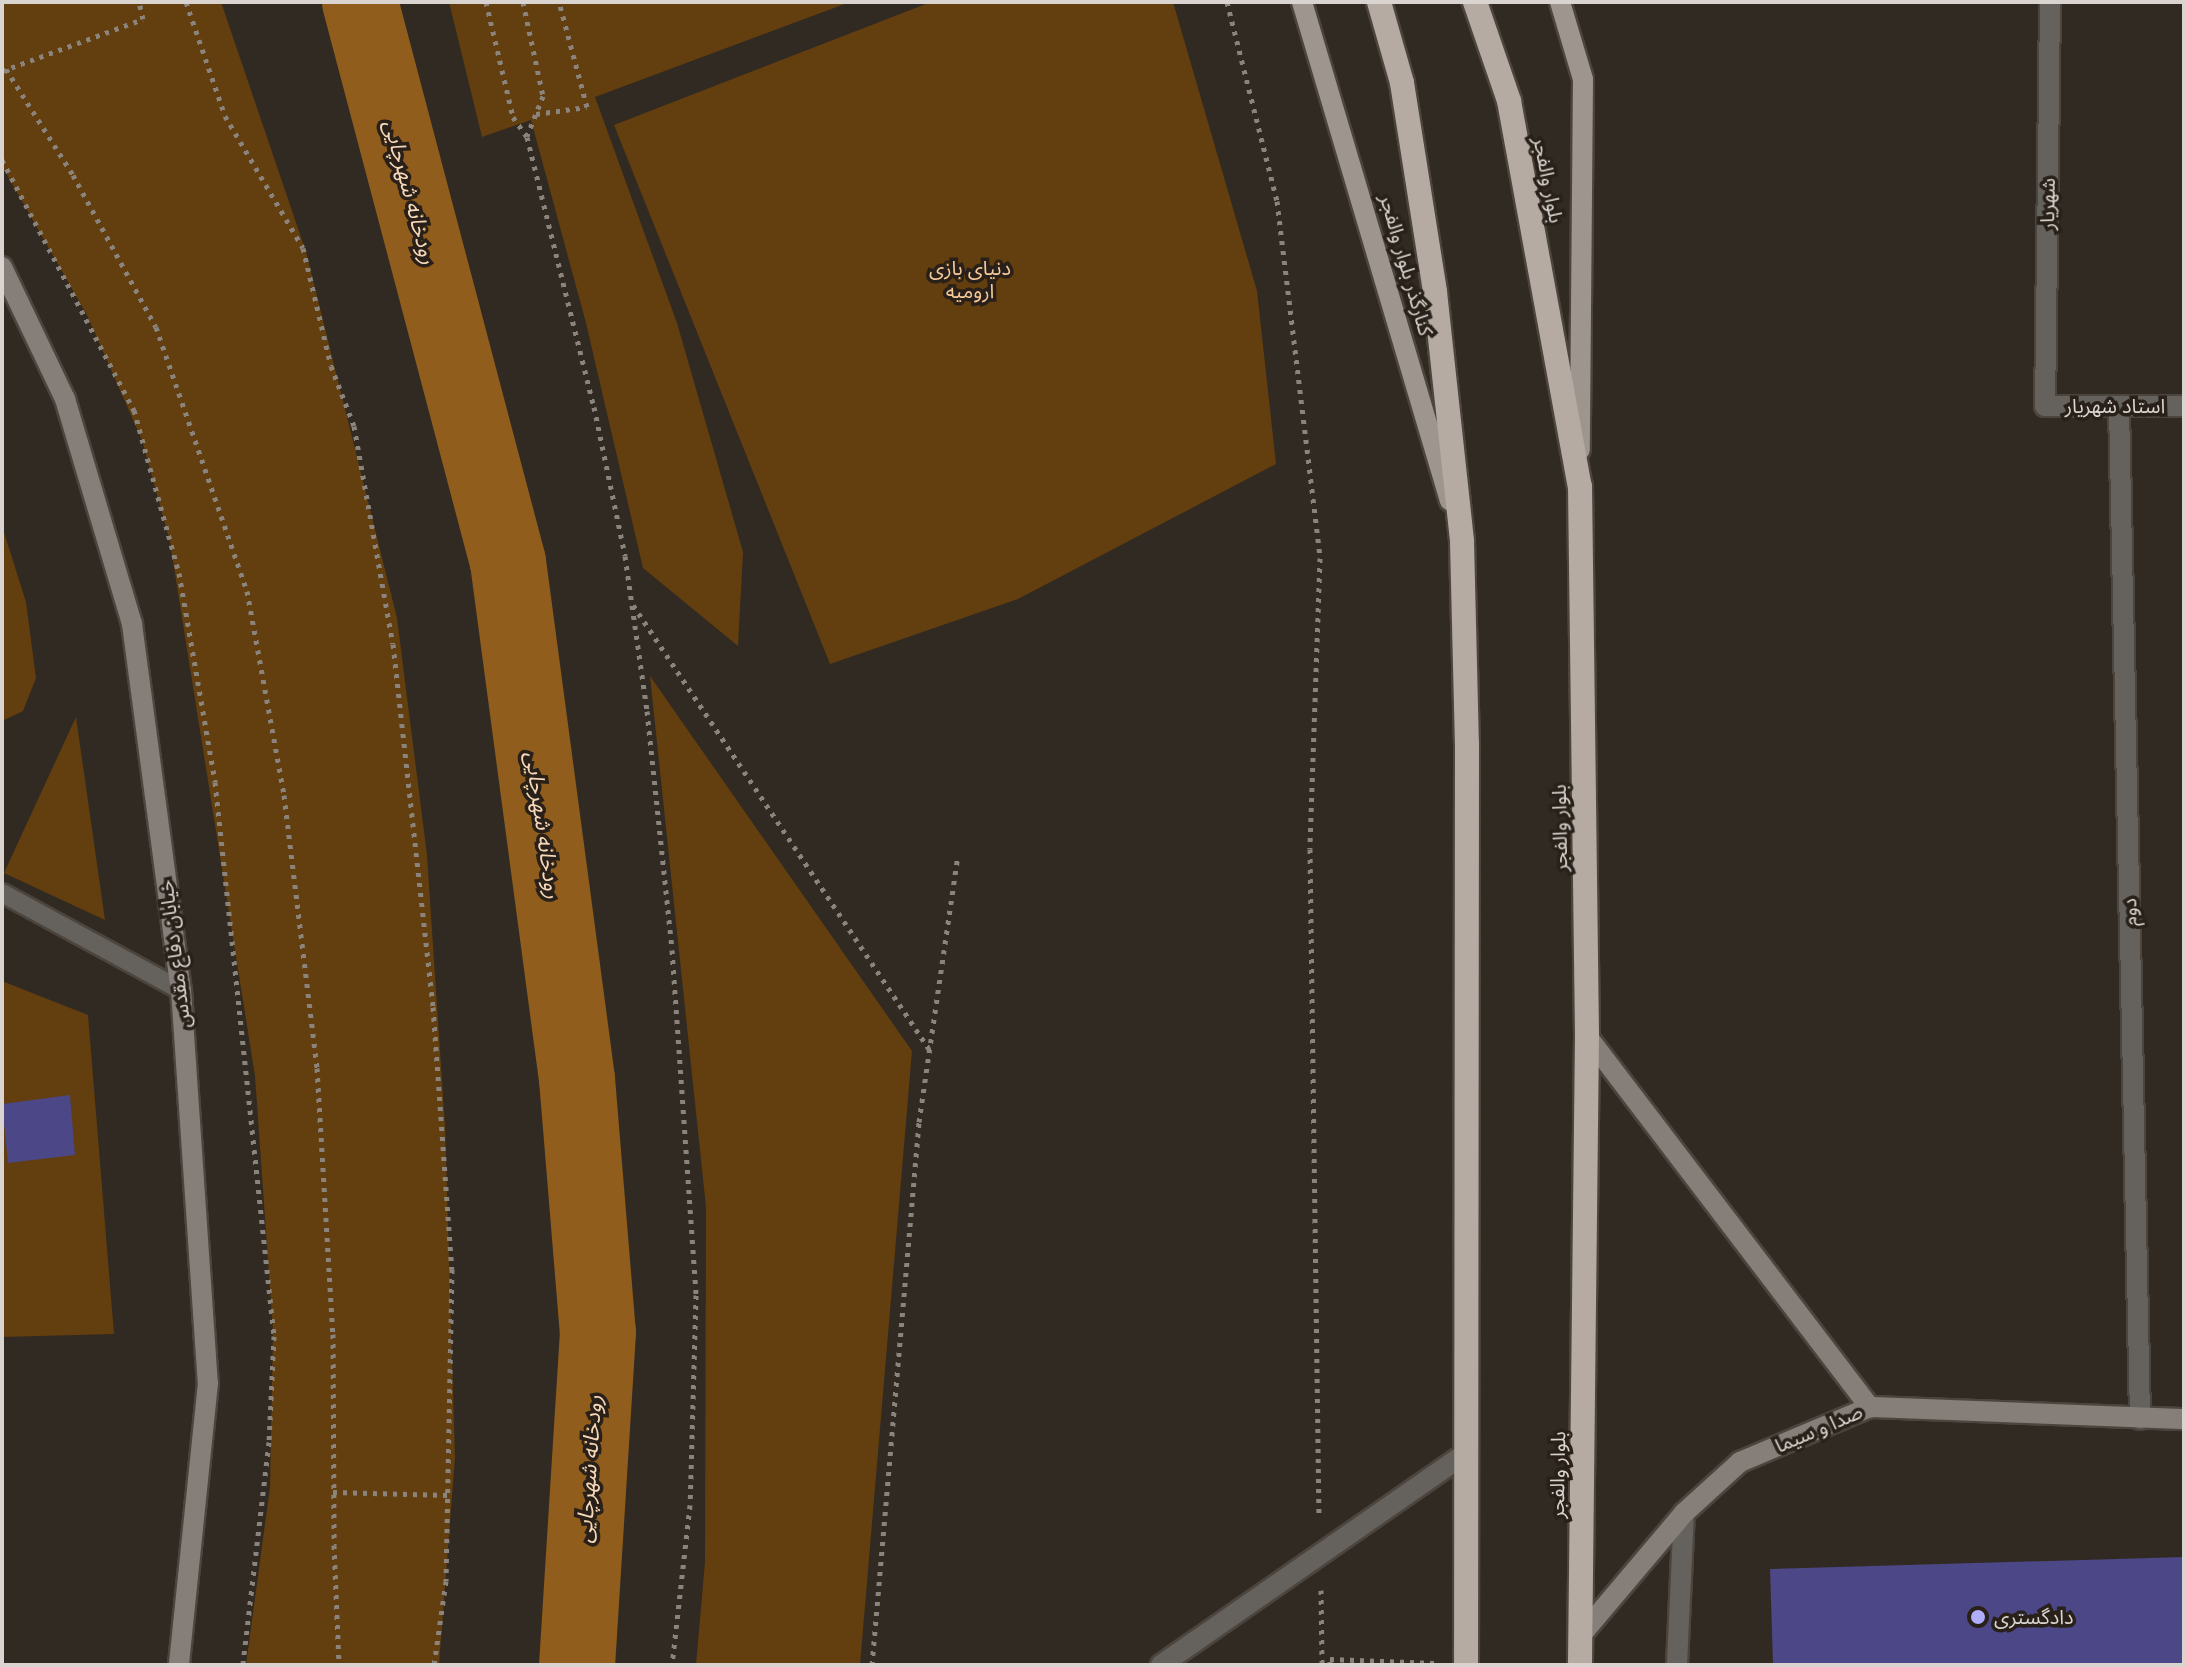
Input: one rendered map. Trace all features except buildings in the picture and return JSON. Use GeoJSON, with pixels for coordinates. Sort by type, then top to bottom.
{"type":"FeatureCollection","features":[{"type":"Feature","properties":{"kind":"highway"},"geometry":{"type":"LineString","coordinates":[[1379,2],[1402,83],[1435,292],[1462,542],[1467,744],[1466,1664]]}},
{"type":"Feature","properties":{"kind":"highway","name":"بلوار والفجر"},"geometry":{"type":"LineString","coordinates":[[1475,2],[1509,101],[1580,486],[1587,1036],[1580,1665]]}},
{"type":"Feature","properties":{"kind":"main road","name":"کنارگذر بلوار والفجر"},"geometry":{"type":"LineString","coordinates":[[1302,2],[1462,542]]}},
{"type":"Feature","properties":{"kind":"main road"},"geometry":{"type":"LineString","coordinates":[[1560,2],[1583,79],[1580,486]]}},
{"type":"Feature","properties":{"kind":"street","name":"شهریار"},"geometry":{"type":"LineString","coordinates":[[2045,406],[2050,2]]}},
{"type":"Feature","properties":{"kind":"street","name":"خیابان دفاع مقدس"},"geometry":{"type":"LineString","coordinates":[[2,267],[65,399],[132,624],[181,990],[208,1383],[179,1665]]}},
{"type":"Feature","properties":{"kind":"street","name":"استاد شهریار"},"geometry":{"type":"LineString","coordinates":[[2045,406],[2184,406]]}},
{"type":"Feature","properties":{"kind":"street","name":"دوم"},"geometry":{"type":"LineString","coordinates":[[2119,406],[2140,1419]]}},
{"type":"Feature","properties":{"kind":"street"},"geometry":{"type":"LineString","coordinates":[[1587,1036],[1870,1407]]}},
{"type":"Feature","properties":{"kind":"street","name":"صدا و سیما"},"geometry":{"type":"LineString","coordinates":[[1581,1635],[1684,1513],[1740,1462],[1870,1407],[2184,1419]]}},
{"type":"Feature","properties":{"kind":"street"},"geometry":{"type":"LineString","coordinates":[[1161,1665],[1467,1452]]}},
{"type":"Feature","properties":{"kind":"street"},"geometry":{"type":"LineString","coordinates":[[1677,1665],[1684,1513]]}},
{"type":"Feature","properties":{"kind":"lane"},"geometry":{"type":"LineString","coordinates":[[2,893],[181,990]]}},
{"type":"Feature","properties":{"kind":"path"},"geometry":{"type":"LineString","coordinates":[[139,2],[143,19],[4,70],[73,175],[156,327],[247,591],[284,795],[317,1068],[333,1334],[333,1492],[339,1665]]}},
{"type":"Feature","properties":{"kind":"path"},"geometry":{"type":"LineString","coordinates":[[186,2],[225,116],[303,248],[331,366],[354,426],[393,644],[432,992],[452,1269],[446,1581],[434,1665]]}},
{"type":"Feature","properties":{"kind":"path"},"geometry":{"type":"LineString","coordinates":[[486,2],[513,117],[527,137],[594,407],[632,603],[672,950],[696,1295],[690,1505],[672,1665]]}},
{"type":"Feature","properties":{"kind":"path"},"geometry":{"type":"LineString","coordinates":[[523,2],[543,96],[527,137]]}},
{"type":"Feature","properties":{"kind":"path"},"geometry":{"type":"LineString","coordinates":[[536,114],[587,107],[559,2]]}},
{"type":"Feature","properties":{"kind":"path"},"geometry":{"type":"LineString","coordinates":[[1227,2],[1277,201],[1320,558],[1310,865],[1322,1665]]}},
{"type":"Feature","properties":{"kind":"path"},"geometry":{"type":"LineString","coordinates":[[632,603],[930,1050]]}},
{"type":"Feature","properties":{"kind":"path"},"geometry":{"type":"LineString","coordinates":[[872,1665],[919,1122],[958,856]]}},
{"type":"Feature","properties":{"kind":"path"},"geometry":{"type":"LineString","coordinates":[[333,1492],[448,1495]]}},
{"type":"Feature","properties":{"kind":"path"},"geometry":{"type":"LineString","coordinates":[[1330,1665],[1330,1659],[1466,1664]]}},
{"type":"Feature","properties":{"kind":"green space"},"geometry":{"type":"Polygon","coordinates":[[[2,2],[221,2],[306,252],[397,618],[427,855],[445,1126],[455,1457],[439,1665],[246,1665],[270,1487],[273,1331],[255,1076],[170,542],[142,440],[87,315],[2,166],[2,2]]]}},
{"type":"Feature","properties":{"kind":"green space"},"geometry":{"type":"Polygon","coordinates":[[[449,2],[850,2],[595,97],[677,323],[743,552],[738,646],[643,568],[586,323],[531,120],[482,137],[449,2]]]}},
{"type":"Feature","properties":{"kind":"green space","name":"دنیای بازی ارومیه"},"geometry":{"type":"Polygon","coordinates":[[[931,2],[1173,2],[1257,291],[1276,464],[1018,599],[830,664],[614,125],[931,2]]]}},
{"type":"Feature","properties":{"kind":"green space"},"geometry":{"type":"Polygon","coordinates":[[[2,526],[26,602],[36,678],[23,711],[2,721],[2,526]]]}},
{"type":"Feature","properties":{"kind":"green space"},"geometry":{"type":"Polygon","coordinates":[[[650,676],[912,1051],[860,1665],[696,1665],[705,1562],[706,1207],[650,676]]]}},
{"type":"Feature","properties":{"kind":"green space"},"geometry":{"type":"Polygon","coordinates":[[[76,717],[105,920],[4,873],[76,717]]]}},
{"type":"Feature","properties":{"kind":"green space"},"geometry":{"type":"Polygon","coordinates":[[[2,981],[88,1015],[114,1334],[2,1337],[2,981]]]}},
{"type":"Feature","properties":{"kind":"waterway","name":"رودخانه شهرچایی"},"geometry":{"type":"LineString","coordinates":[[360,2],[508,562],[577,1079],[598,1332],[577,1665]]}},
{"type":"Feature","properties":{"kind":"place","name":"دادگستری"},"geometry":{"type":"Point","coordinates":[1978,1617]}}]}
